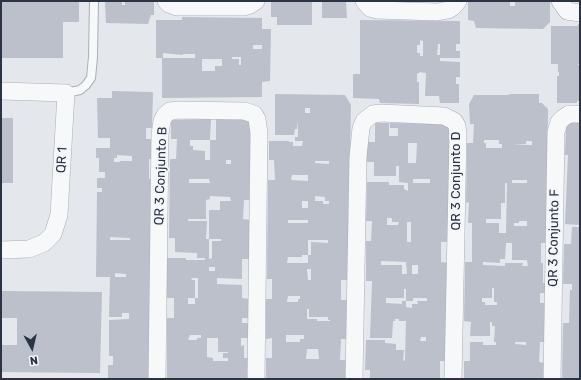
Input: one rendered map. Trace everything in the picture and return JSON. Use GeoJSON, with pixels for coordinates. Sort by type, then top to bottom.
{"type":"FeatureCollection","features":[{"type":"Feature","properties":{"kind":"street"},"geometry":{"type":"LineString","coordinates":[[166,1],[177,7],[243,7],[256,1]]}},
{"type":"Feature","properties":{"kind":"street"},"geometry":{"type":"LineString","coordinates":[[364,1],[370,8],[377,10],[437,12],[448,10],[458,1]]}},
{"type":"Feature","properties":{"kind":"street"},"geometry":{"type":"LineString","coordinates":[[560,1],[567,11],[580,13]]}},
{"type":"Feature","properties":{"kind":"street"},"geometry":{"type":"LineString","coordinates":[[1,92],[66,93]]}},
{"type":"Feature","properties":{"kind":"street","name":"QR 1"},"geometry":{"type":"LineString","coordinates":[[1,250],[29,248],[44,243],[53,234],[59,215],[66,93]]}},
{"type":"Feature","properties":{"kind":"street","name":"QR 3 Conjunto B"},"geometry":{"type":"LineString","coordinates":[[157,379],[160,134],[162,121],[165,115],[170,111],[179,110],[244,111],[254,114],[259,125],[256,379]]}},
{"type":"Feature","properties":{"kind":"street","name":"QR 3 Conjunto D"},"geometry":{"type":"LineString","coordinates":[[354,379],[358,157],[361,128],[364,121],[373,114],[381,113],[444,116],[454,121],[457,126],[452,379]]}},
{"type":"Feature","properties":{"kind":"street","name":"QR 3 Conjunto F"},"geometry":{"type":"LineString","coordinates":[[552,379],[556,132],[559,122],[563,118],[569,114],[580,114]]}},
{"type":"Feature","properties":{"kind":"lane"},"geometry":{"type":"LineString","coordinates":[[66,93],[80,90],[91,78],[94,57],[94,1]]}},
{"type":"Feature","properties":{"kind":"building"},"geometry":{"type":"Polygon","coordinates":[[[1,1],[79,1],[79,22],[63,22],[63,58],[1,58],[1,1]]]}},
{"type":"Feature","properties":{"kind":"building"},"geometry":{"type":"Polygon","coordinates":[[[106,1],[122,1],[122,5],[125,5],[125,1],[154,1],[154,15],[151,15],[148,24],[106,23],[106,1]]]}},
{"type":"Feature","properties":{"kind":"building"},"geometry":{"type":"Polygon","coordinates":[[[271,1],[312,1],[312,25],[277,25],[277,17],[271,17],[271,1]]]}},
{"type":"Feature","properties":{"kind":"building"},"geometry":{"type":"Polygon","coordinates":[[[322,1],[346,1],[347,18],[322,18],[322,1]]]}},
{"type":"Feature","properties":{"kind":"building"},"geometry":{"type":"Polygon","coordinates":[[[468,1],[510,1],[510,6],[515,6],[515,1],[550,1],[550,22],[543,29],[476,28],[474,21],[468,20],[468,1]]]}},
{"type":"Feature","properties":{"kind":"building"},"geometry":{"type":"Polygon","coordinates":[[[182,17],[262,18],[262,29],[271,29],[270,81],[262,82],[262,97],[162,98],[162,58],[156,58],[156,20],[182,20],[182,17]],[[253,45],[253,49],[262,49],[262,45],[253,45]],[[163,53],[163,58],[195,58],[195,54],[183,55],[163,53]],[[232,57],[232,59],[239,59],[239,65],[241,65],[241,57],[232,57]],[[202,59],[202,71],[215,71],[215,66],[222,66],[222,59],[202,59]]]}},
{"type":"Feature","properties":{"kind":"building"},"geometry":{"type":"Polygon","coordinates":[[[360,20],[460,21],[460,44],[456,44],[456,51],[460,51],[460,58],[440,58],[440,61],[460,62],[460,77],[456,77],[456,84],[459,84],[459,103],[440,103],[439,96],[425,96],[426,73],[420,72],[417,74],[417,82],[419,82],[419,104],[380,103],[379,99],[353,98],[353,74],[360,74],[360,20]],[[420,40],[420,45],[417,45],[417,53],[420,53],[420,56],[423,56],[423,41],[420,40]],[[438,44],[437,55],[440,55],[440,44],[438,44]]]}},
{"type":"Feature","properties":{"kind":"building"},"geometry":{"type":"Polygon","coordinates":[[[578,24],[580,24],[580,64],[578,65],[580,65],[580,101],[577,101],[577,103],[557,103],[557,76],[559,76],[559,72],[558,64],[551,64],[551,26],[578,26],[578,24]]]}},
{"type":"Feature","properties":{"kind":"building"},"geometry":{"type":"Polygon","coordinates":[[[112,91],[153,93],[152,128],[146,128],[146,139],[151,139],[151,159],[149,159],[151,199],[149,379],[108,379],[108,365],[113,365],[113,356],[109,356],[109,320],[129,319],[129,313],[122,313],[122,317],[109,317],[110,277],[96,277],[97,192],[102,192],[102,188],[97,188],[97,178],[105,178],[105,172],[99,172],[99,158],[96,158],[96,148],[110,148],[110,138],[98,138],[97,98],[112,98],[112,91]],[[117,155],[117,158],[114,158],[114,162],[132,161],[132,156],[117,155]],[[110,237],[110,240],[130,240],[130,238],[110,237]],[[115,273],[115,277],[126,277],[126,274],[115,273]]]}},
{"type":"Feature","properties":{"kind":"building"},"geometry":{"type":"Polygon","coordinates":[[[275,94],[345,95],[351,105],[348,280],[341,280],[341,300],[348,300],[347,339],[341,339],[340,360],[347,360],[347,379],[266,379],[266,358],[272,358],[272,338],[266,339],[266,299],[272,299],[272,279],[267,279],[268,180],[275,180],[274,160],[269,160],[269,141],[289,141],[293,142],[293,146],[302,146],[303,141],[295,141],[295,137],[298,137],[298,121],[297,129],[295,129],[294,135],[275,135],[275,94]],[[305,108],[305,113],[310,113],[310,108],[305,108]],[[315,161],[315,163],[329,164],[329,161],[315,161]],[[292,175],[291,180],[308,181],[308,175],[292,175]],[[315,196],[315,201],[323,201],[323,204],[329,204],[329,201],[325,201],[325,197],[315,196]],[[302,201],[302,208],[308,208],[308,201],[302,201]],[[288,220],[288,223],[308,223],[308,220],[288,220]],[[308,240],[308,255],[311,255],[311,242],[328,243],[328,240],[308,240]],[[302,255],[302,257],[288,257],[287,263],[308,263],[308,255],[302,255]],[[307,269],[308,280],[311,280],[311,269],[307,269]],[[288,296],[287,302],[298,302],[298,299],[300,299],[300,296],[288,296]],[[307,309],[307,319],[317,319],[317,321],[330,320],[328,320],[328,317],[309,317],[309,309],[307,309]],[[286,335],[286,342],[300,342],[300,339],[304,339],[304,335],[286,335]],[[307,349],[306,359],[319,359],[318,349],[307,349]]]}},
{"type":"Feature","properties":{"kind":"building"},"geometry":{"type":"Polygon","coordinates":[[[539,94],[539,103],[542,103],[548,109],[546,243],[541,243],[541,263],[543,263],[543,283],[545,283],[545,293],[540,293],[540,303],[545,303],[545,342],[540,342],[539,362],[545,363],[545,379],[464,379],[464,361],[470,361],[470,342],[483,342],[483,345],[496,345],[496,342],[494,342],[495,326],[492,326],[492,322],[490,322],[490,336],[470,336],[471,322],[464,321],[465,262],[472,262],[472,223],[468,223],[469,202],[466,203],[467,143],[473,143],[474,124],[470,124],[469,104],[474,95],[539,94]],[[484,140],[484,143],[486,143],[486,148],[502,148],[502,144],[499,144],[499,140],[484,140]],[[526,141],[526,144],[513,145],[532,145],[532,141],[526,141]],[[512,180],[512,183],[527,183],[527,180],[512,180]],[[505,183],[505,203],[501,203],[501,219],[486,219],[486,223],[499,223],[499,233],[506,233],[507,183],[505,183]],[[519,221],[519,223],[514,223],[514,226],[527,226],[527,221],[519,221]],[[506,243],[505,259],[500,259],[500,263],[483,262],[483,265],[505,266],[505,263],[523,263],[522,266],[528,266],[527,260],[512,260],[512,243],[506,243]],[[492,288],[492,298],[482,298],[482,302],[485,302],[485,305],[497,305],[497,302],[494,302],[494,288],[492,288]],[[515,342],[515,344],[526,345],[526,342],[515,342]]]}},
{"type":"Feature","properties":{"kind":"building"},"geometry":{"type":"Polygon","coordinates":[[[1,118],[13,118],[13,183],[1,183],[1,118]]]}},
{"type":"Feature","properties":{"kind":"building"},"geometry":{"type":"Polygon","coordinates":[[[211,119],[210,140],[216,140],[216,119],[252,120],[251,200],[244,200],[243,219],[251,220],[250,259],[242,259],[242,279],[217,278],[217,284],[242,285],[242,298],[250,299],[249,318],[242,318],[242,323],[249,323],[249,338],[241,338],[241,346],[244,345],[244,358],[249,358],[248,379],[167,379],[167,318],[174,318],[174,298],[167,298],[167,258],[205,260],[205,258],[197,258],[197,253],[175,252],[175,238],[169,238],[170,159],[176,159],[177,139],[171,139],[171,120],[211,119]],[[190,140],[190,146],[193,146],[193,150],[205,151],[205,160],[210,160],[210,140],[190,140]],[[226,160],[226,164],[231,164],[231,160],[226,160]],[[189,179],[189,183],[210,183],[209,179],[189,179]],[[210,196],[210,199],[206,200],[206,219],[188,219],[188,221],[207,221],[206,239],[209,239],[209,210],[220,210],[220,201],[231,201],[230,197],[210,196]],[[209,239],[209,259],[212,258],[212,241],[221,241],[221,239],[209,239]],[[209,267],[209,271],[215,271],[215,267],[209,267]],[[191,278],[192,280],[195,280],[195,298],[198,298],[198,278],[191,278]],[[188,298],[188,304],[195,304],[195,298],[188,298]],[[190,335],[188,340],[197,340],[197,338],[201,338],[201,335],[190,335]],[[207,338],[207,357],[213,358],[213,361],[228,361],[228,358],[223,358],[223,353],[228,352],[218,352],[218,338],[207,338]]]}},
{"type":"Feature","properties":{"kind":"building"},"geometry":{"type":"Polygon","coordinates":[[[580,121],[580,225],[565,224],[568,155],[565,155],[566,125],[572,122],[580,121]]]}},
{"type":"Feature","properties":{"kind":"building"},"geometry":{"type":"Polygon","coordinates":[[[375,123],[389,123],[389,136],[398,136],[398,128],[390,128],[390,123],[450,124],[448,242],[441,242],[441,262],[449,263],[446,361],[440,361],[440,379],[370,379],[370,370],[365,370],[366,340],[385,340],[385,343],[396,344],[396,350],[404,350],[403,361],[405,360],[406,321],[399,321],[399,319],[395,319],[395,321],[393,321],[392,338],[370,338],[372,281],[366,281],[366,241],[371,241],[372,221],[366,221],[367,182],[389,182],[389,185],[404,185],[404,189],[408,191],[408,183],[399,182],[399,166],[396,166],[396,176],[374,176],[374,162],[366,162],[367,142],[375,142],[375,123]],[[408,143],[408,163],[416,163],[417,143],[408,143]],[[413,179],[413,183],[430,183],[430,179],[413,179]],[[387,218],[387,225],[398,225],[399,222],[392,222],[392,218],[387,218]],[[407,222],[407,242],[411,242],[411,222],[407,222]],[[381,261],[381,265],[402,265],[402,274],[407,274],[406,262],[381,261]],[[412,265],[412,274],[418,274],[418,265],[412,265]],[[404,289],[404,298],[386,298],[386,303],[402,304],[402,301],[406,301],[406,289],[404,289]],[[413,298],[413,301],[406,301],[406,307],[412,308],[412,304],[418,304],[417,301],[427,301],[427,298],[413,298]],[[421,337],[420,341],[426,341],[426,337],[421,337]]]}},
{"type":"Feature","properties":{"kind":"building"},"geometry":{"type":"Polygon","coordinates":[[[572,227],[580,227],[580,379],[562,379],[563,323],[569,323],[570,290],[572,290],[572,284],[563,284],[564,244],[571,244],[572,227]]]}},
{"type":"Feature","properties":{"kind":"building"},"geometry":{"type":"Polygon","coordinates":[[[1,291],[102,292],[100,373],[1,372],[1,345],[17,345],[17,318],[1,318],[1,291]]]}}]}
